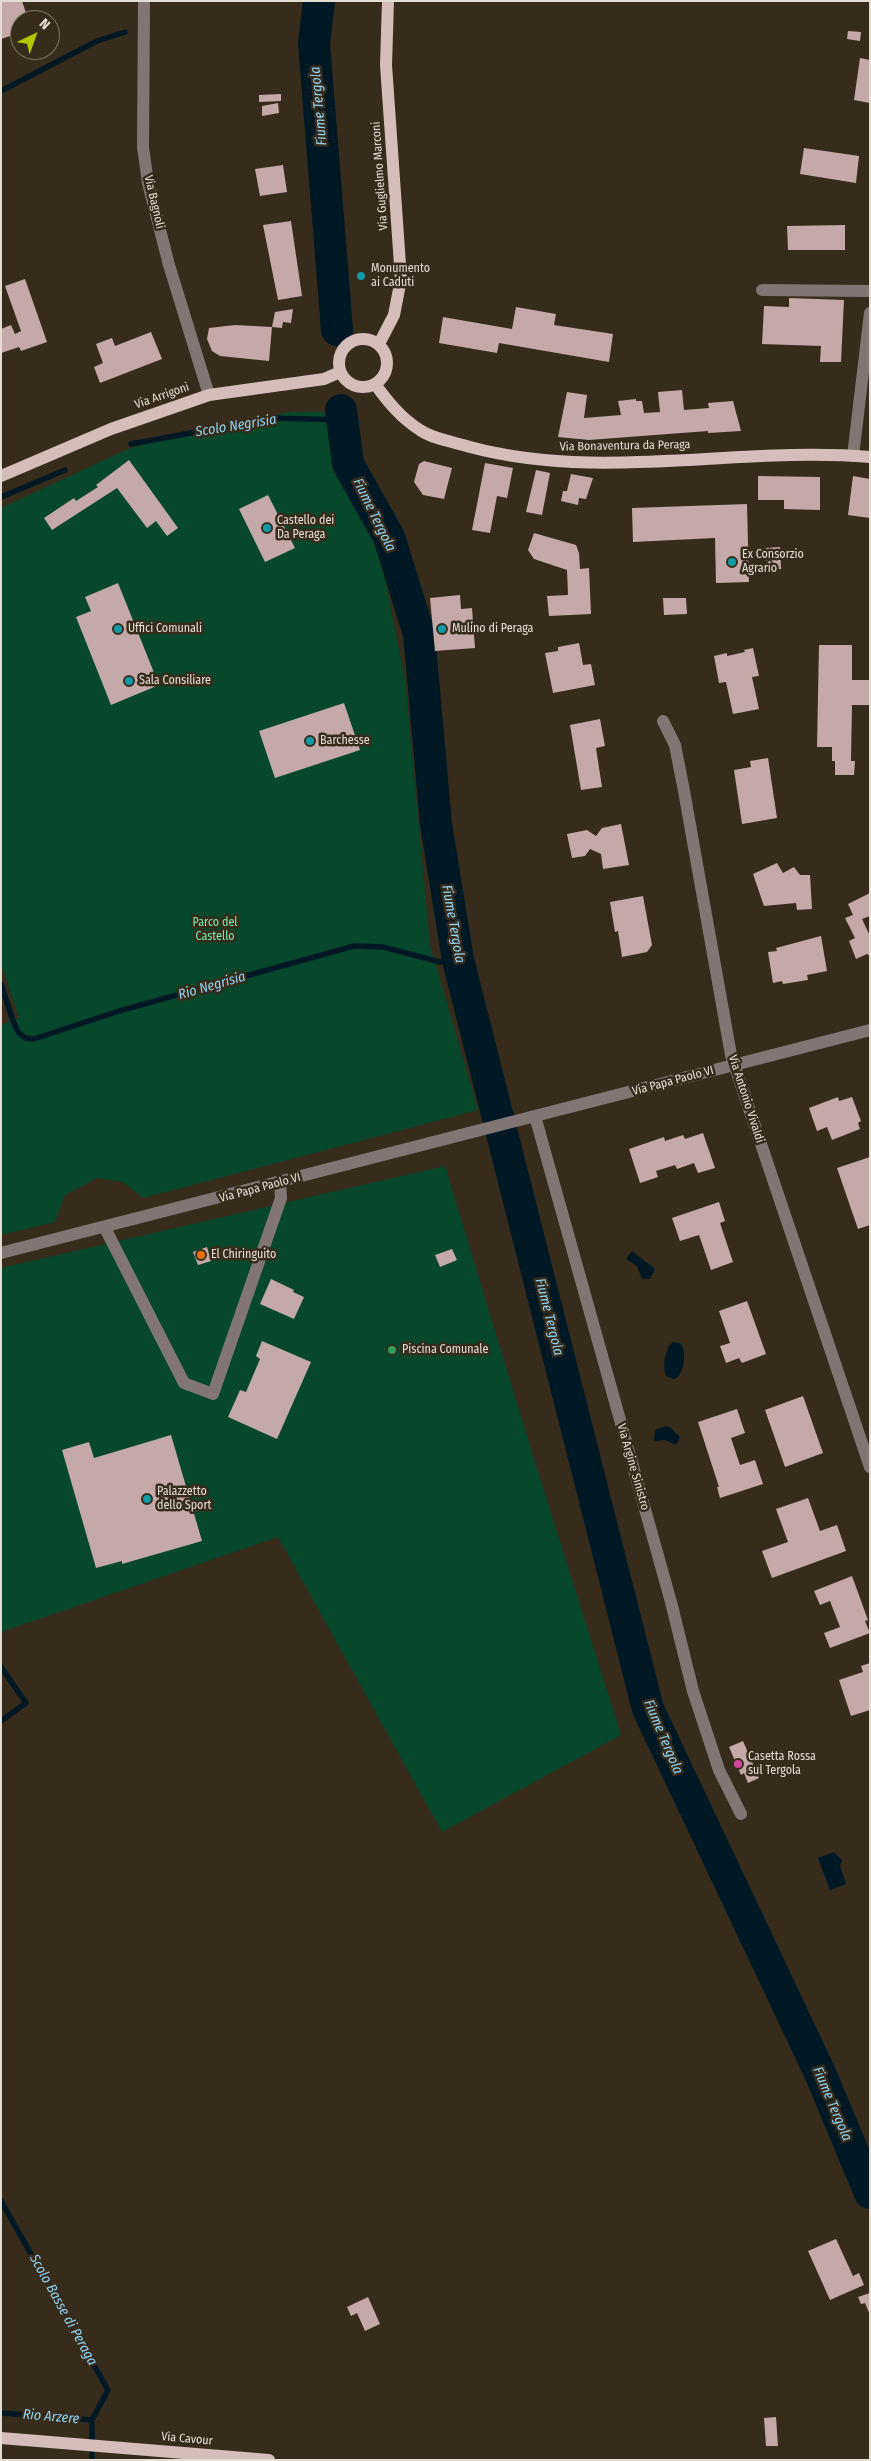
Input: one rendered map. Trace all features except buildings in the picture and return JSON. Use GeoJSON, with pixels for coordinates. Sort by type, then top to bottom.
{"type":"FeatureCollection","features":[{"type":"Feature","properties":{"kind":"main road","name":"Via Guglielmo Marconi"},"geometry":{"type":"LineString","coordinates":[[379,344],[394,315],[401,279],[386,65],[388,1]]}},
{"type":"Feature","properties":{"kind":"main road"},"geometry":{"type":"LineString","coordinates":[[365,339],[379,344],[387,357],[386,373],[375,384],[359,387],[347,381],[340,372],[341,354],[350,343],[365,339]]}},
{"type":"Feature","properties":{"kind":"main road","name":"Via Arrigoni"},"geometry":{"type":"LineString","coordinates":[[1,476],[111,429],[210,395],[311,382],[340,372]]}},
{"type":"Feature","properties":{"kind":"main road","name":"Via Bonaventura da Peraga"},"geometry":{"type":"LineString","coordinates":[[375,384],[388,403],[421,432],[500,455],[537,460],[606,463],[870,457]]}},
{"type":"Feature","properties":{"kind":"main road","name":"Via Cavour"},"geometry":{"type":"LineString","coordinates":[[1,2438],[269,2460]]}},
{"type":"Feature","properties":{"kind":"street","name":"Via Bagnoli"},"geometry":{"type":"LineString","coordinates":[[144,1],[142,147],[148,183],[169,265],[210,395]]}},
{"type":"Feature","properties":{"kind":"street"},"geometry":{"type":"LineString","coordinates":[[762,290],[870,291]]}},
{"type":"Feature","properties":{"kind":"street"},"geometry":{"type":"LineString","coordinates":[[854,456],[870,314]]}},
{"type":"Feature","properties":{"kind":"street","name":"Via Antonio Vivaldi"},"geometry":{"type":"LineString","coordinates":[[663,721],[674,745],[684,791],[734,1065],[870,1467]]}},
{"type":"Feature","properties":{"kind":"street","name":"Via Papa Paolo VI"},"geometry":{"type":"LineString","coordinates":[[1,1254],[870,1030]]}},
{"type":"Feature","properties":{"kind":"street","name":"Via Argine Sinistro"},"geometry":{"type":"LineString","coordinates":[[535,1116],[671,1602],[692,1691],[719,1770],[741,1814]]}},
{"type":"Feature","properties":{"kind":"street"},"geometry":{"type":"LineString","coordinates":[[105,1228],[184,1383],[213,1394],[281,1198],[280,1183]]}},
{"type":"Feature","properties":{"kind":"green space","name":"Parco del Castello"},"geometry":{"type":"Polygon","coordinates":[[[290,412],[324,412],[338,469],[377,540],[405,679],[430,945],[478,1110],[143,1198],[123,1182],[97,1178],[65,1195],[55,1222],[1,1235],[1,1025],[19,1018],[1,963],[1,508],[128,449],[215,425],[290,412]]]}},
{"type":"Feature","properties":{"kind":"green space"},"geometry":{"type":"Polygon","coordinates":[[[445,1166],[533,1456],[621,1735],[442,1832],[278,1537],[1,1632],[1,1268],[445,1166]]]}},
{"type":"Feature","properties":{"kind":"water"},"geometry":{"type":"Polygon","coordinates":[[[632,1251],[655,1269],[650,1279],[642,1279],[637,1266],[626,1259],[632,1251]]]}},
{"type":"Feature","properties":{"kind":"water"},"geometry":{"type":"Polygon","coordinates":[[[673,1342],[680,1343],[684,1351],[683,1368],[678,1377],[674,1379],[666,1376],[664,1368],[666,1353],[673,1342]]]}},
{"type":"Feature","properties":{"kind":"water"},"geometry":{"type":"Polygon","coordinates":[[[665,1426],[671,1428],[680,1437],[676,1445],[665,1440],[654,1441],[655,1430],[665,1426]]]}},
{"type":"Feature","properties":{"kind":"water"},"geometry":{"type":"Polygon","coordinates":[[[834,1852],[842,1860],[840,1866],[846,1884],[830,1890],[818,1858],[834,1852]]]}},
{"type":"Feature","properties":{"kind":"waterway","name":"Fiume Tergola"},"geometry":{"type":"LineString","coordinates":[[319,1],[314,43],[337,330]]}},
{"type":"Feature","properties":{"kind":"waterway","name":"Scolo Basse di Peraga"},"geometry":{"type":"LineString","coordinates":[[1,91],[97,41],[125,32]]}},
{"type":"Feature","properties":{"kind":"waterway","name":"Fiume Tergola"},"geometry":{"type":"LineString","coordinates":[[341,410],[348,464],[389,537],[419,634],[436,824],[458,960],[648,1709],[820,2073],[870,2193]]}},
{"type":"Feature","properties":{"kind":"waterway","name":"Scolo Negrisia"},"geometry":{"type":"LineString","coordinates":[[131,444],[273,418],[341,420]]}},
{"type":"Feature","properties":{"kind":"waterway","name":"Scolo Negrisia"},"geometry":{"type":"LineString","coordinates":[[1,497],[65,470]]}},
{"type":"Feature","properties":{"kind":"waterway","name":"Rio Negrisia"},"geometry":{"type":"LineString","coordinates":[[1,984],[18,1032],[25,1038],[34,1039],[119,1011],[354,946],[383,947],[440,962],[458,960]]}},
{"type":"Feature","properties":{"kind":"waterway","name":"Scolo Basse di Peraga"},"geometry":{"type":"LineString","coordinates":[[1,1667],[26,1703],[1,1721]]}},
{"type":"Feature","properties":{"kind":"waterway","name":"Scolo Basse di Peraga"},"geometry":{"type":"LineString","coordinates":[[1,2201],[108,2390],[92,2420]]}},
{"type":"Feature","properties":{"kind":"waterway","name":"Rio Arzere"},"geometry":{"type":"LineString","coordinates":[[1,2413],[92,2420],[92,2460]]}},
{"type":"Feature","properties":{"kind":"place","name":"Monumento ai Caduti"},"geometry":{"type":"Point","coordinates":[361,276]}},
{"type":"Feature","properties":{"kind":"place","name":"Castello dei Da Peraga"},"geometry":{"type":"Point","coordinates":[267,528]}},
{"type":"Feature","properties":{"kind":"place","name":"Ex Consorzio Agrario"},"geometry":{"type":"Point","coordinates":[732,562]}},
{"type":"Feature","properties":{"kind":"place","name":"Uffici Comunali"},"geometry":{"type":"Point","coordinates":[118,629]}},
{"type":"Feature","properties":{"kind":"place","name":"Mulino di Peraga"},"geometry":{"type":"Point","coordinates":[442,629]}},
{"type":"Feature","properties":{"kind":"place","name":"Sala Consiliare"},"geometry":{"type":"Point","coordinates":[129,681]}},
{"type":"Feature","properties":{"kind":"place","name":"Barchesse"},"geometry":{"type":"Point","coordinates":[310,741]}},
{"type":"Feature","properties":{"kind":"place","name":"El Chiringuito"},"geometry":{"type":"Point","coordinates":[201,1255]}},
{"type":"Feature","properties":{"kind":"place","name":"Piscina Comunale"},"geometry":{"type":"Point","coordinates":[392,1350]}},
{"type":"Feature","properties":{"kind":"place","name":"Palazzetto dello Sport"},"geometry":{"type":"Point","coordinates":[147,1499]}},
{"type":"Feature","properties":{"kind":"place","name":"Casetta Rossa sul Tergola"},"geometry":{"type":"Point","coordinates":[738,1764]}}]}
